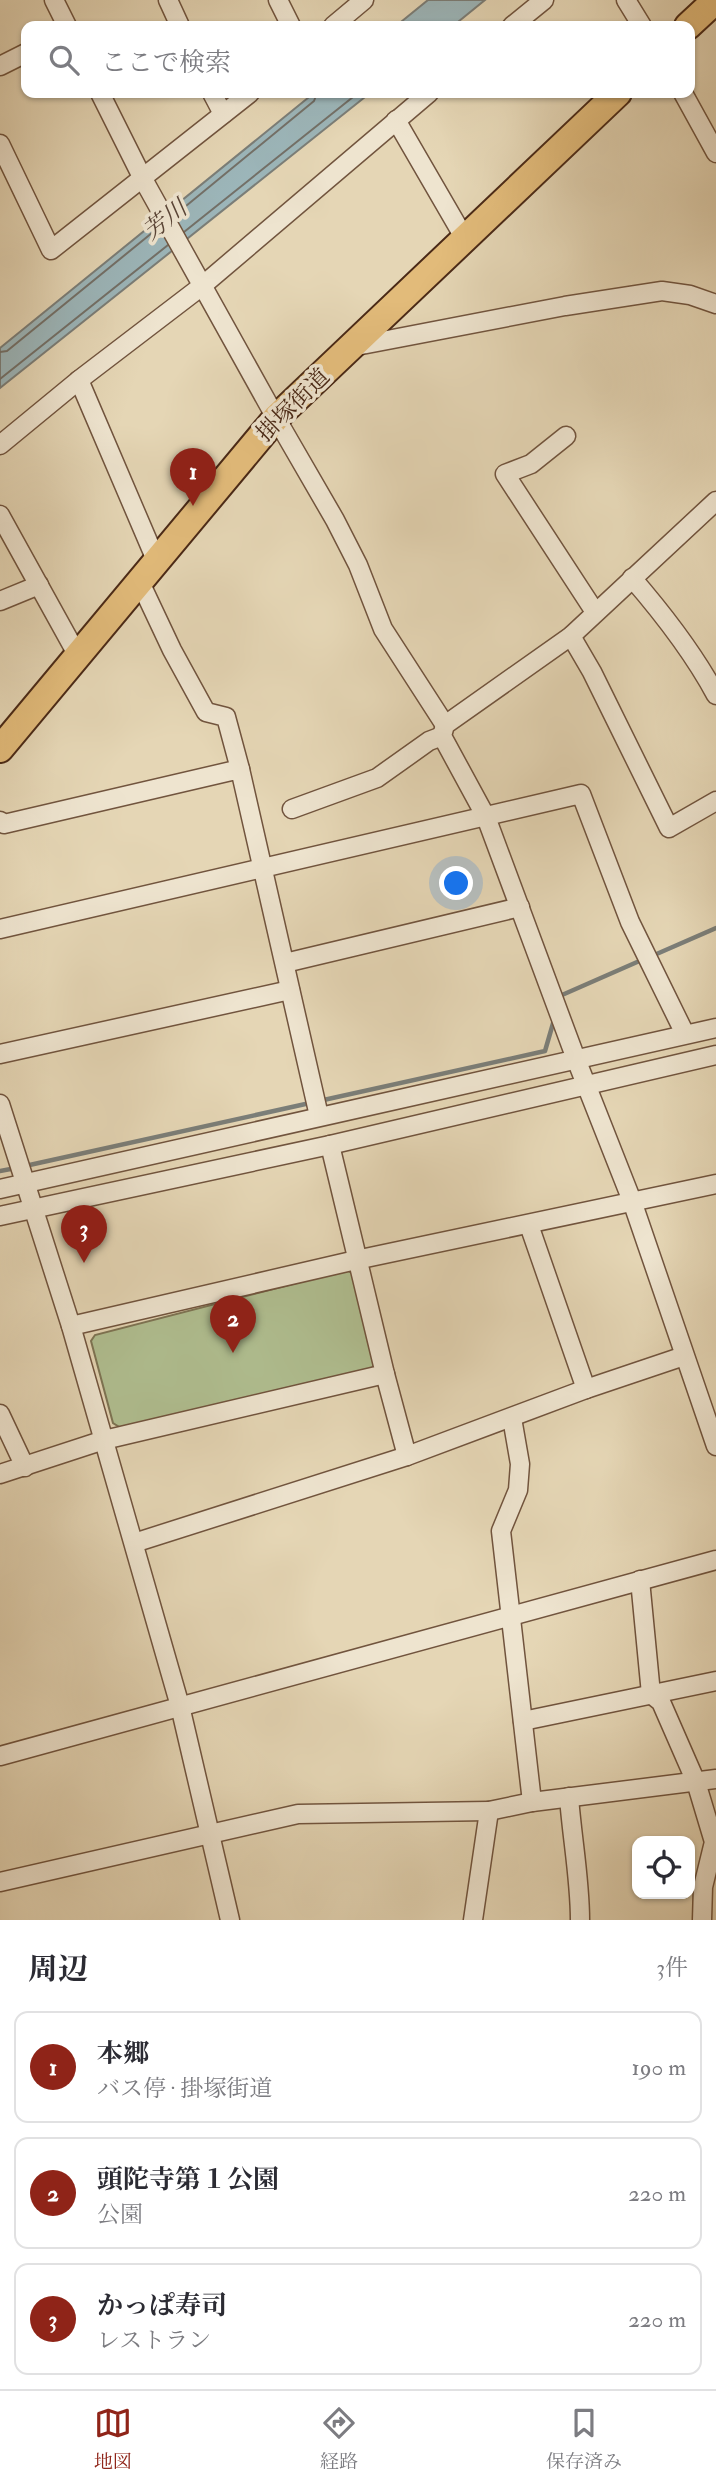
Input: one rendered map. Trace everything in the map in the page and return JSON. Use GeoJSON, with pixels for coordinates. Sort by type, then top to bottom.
{"type":"FeatureCollection","features":[{"type":"Feature","properties":{"kind":"highway"},"geometry":{"type":"LineString","coordinates":[[693,21],[716,0]]}},
{"type":"Feature","properties":{"kind":"highway","name":"掛塚街道"},"geometry":{"type":"LineString","coordinates":[[0,749],[276,418],[613,98]]}},
{"type":"Feature","properties":{"kind":"street"},"geometry":{"type":"LineString","coordinates":[[54,0],[64,21]]}},
{"type":"Feature","properties":{"kind":"street"},"geometry":{"type":"LineString","coordinates":[[167,0],[178,21]]}},
{"type":"Feature","properties":{"kind":"street"},"geometry":{"type":"LineString","coordinates":[[278,0],[288,21]]}},
{"type":"Feature","properties":{"kind":"street"},"geometry":{"type":"LineString","coordinates":[[339,21],[364,0]]}},
{"type":"Feature","properties":{"kind":"street"},"geometry":{"type":"LineString","coordinates":[[518,21],[544,0]]}},
{"type":"Feature","properties":{"kind":"street"},"geometry":{"type":"LineString","coordinates":[[626,0],[639,21]]}},
{"type":"Feature","properties":{"kind":"street"},"geometry":{"type":"LineString","coordinates":[[0,66],[21,56]]}},
{"type":"Feature","properties":{"kind":"street"},"geometry":{"type":"LineString","coordinates":[[102,98],[198,279],[335,520],[358,565],[383,629],[443,731],[486,817],[586,1086],[632,1201],[684,1356],[712,1425],[716,1447]]}},
{"type":"Feature","properties":{"kind":"street"},"geometry":{"type":"LineString","coordinates":[[215,98],[223,114]]}},
{"type":"Feature","properties":{"kind":"street"},"geometry":{"type":"LineString","coordinates":[[0,144],[51,250],[244,98]]}},
{"type":"Feature","properties":{"kind":"street"},"geometry":{"type":"LineString","coordinates":[[0,444],[198,279],[423,98]]}},
{"type":"Feature","properties":{"kind":"street"},"geometry":{"type":"LineString","coordinates":[[686,98],[716,153]]}},
{"type":"Feature","properties":{"kind":"street"},"geometry":{"type":"LineString","coordinates":[[396,120],[465,239]]}},
{"type":"Feature","properties":{"kind":"street"},"geometry":{"type":"LineString","coordinates":[[351,347],[565,306],[662,291],[690,295],[716,304]]}},
{"type":"Feature","properties":{"kind":"street"},"geometry":{"type":"LineString","coordinates":[[79,380],[148,570],[172,650],[206,712],[226,717],[264,868],[319,1116]]}},
{"type":"Feature","properties":{"kind":"street"},"geometry":{"type":"LineString","coordinates":[[565,436],[531,464],[505,474],[595,612]]}},
{"type":"Feature","properties":{"kind":"street"},"geometry":{"type":"LineString","coordinates":[[292,809],[377,778],[443,731],[570,636],[716,501]]}},
{"type":"Feature","properties":{"kind":"street"},"geometry":{"type":"LineString","coordinates":[[0,515],[78,656]]}},
{"type":"Feature","properties":{"kind":"street"},"geometry":{"type":"LineString","coordinates":[[632,578],[699,664],[716,695]]}},
{"type":"Feature","properties":{"kind":"street"},"geometry":{"type":"LineString","coordinates":[[0,601],[39,585]]}},
{"type":"Feature","properties":{"kind":"street"},"geometry":{"type":"LineString","coordinates":[[570,636],[592,672],[669,828],[716,801]]}},
{"type":"Feature","properties":{"kind":"street"},"geometry":{"type":"LineString","coordinates":[[0,821],[4,824],[240,769]]}},
{"type":"Feature","properties":{"kind":"street"},"geometry":{"type":"LineString","coordinates":[[0,929],[581,794],[630,922],[685,1034]]}},
{"type":"Feature","properties":{"kind":"street"},"geometry":{"type":"LineString","coordinates":[[285,963],[520,907]]}},
{"type":"Feature","properties":{"kind":"street"},"geometry":{"type":"LineString","coordinates":[[0,1054],[290,990]]}},
{"type":"Feature","properties":{"kind":"street"},"geometry":{"type":"LineString","coordinates":[[0,1189],[716,1028]]}},
{"type":"Feature","properties":{"kind":"street"},"geometry":{"type":"LineString","coordinates":[[0,1216],[330,1145],[716,1055]]}},
{"type":"Feature","properties":{"kind":"street"},"geometry":{"type":"LineString","coordinates":[[0,1104],[71,1326],[180,1706],[230,1920]]}},
{"type":"Feature","properties":{"kind":"street"},"geometry":{"type":"LineString","coordinates":[[330,1145],[356,1260],[407,1456]]}},
{"type":"Feature","properties":{"kind":"street"},"geometry":{"type":"LineString","coordinates":[[71,1326],[356,1260],[716,1184]]}},
{"type":"Feature","properties":{"kind":"street"},"geometry":{"type":"LineString","coordinates":[[529,1225],[586,1389]]}},
{"type":"Feature","properties":{"kind":"street"},"geometry":{"type":"LineString","coordinates":[[134,1543],[407,1456],[586,1389],[684,1356]]}},
{"type":"Feature","properties":{"kind":"street"},"geometry":{"type":"LineString","coordinates":[[0,1474],[104,1440],[385,1374]]}},
{"type":"Feature","properties":{"kind":"street"},"geometry":{"type":"LineString","coordinates":[[0,1414],[24,1467]]}},
{"type":"Feature","properties":{"kind":"street"},"geometry":{"type":"LineString","coordinates":[[512,1418],[520,1464],[517,1490],[501,1531],[532,1802]]}},
{"type":"Feature","properties":{"kind":"street"},"geometry":{"type":"LineString","coordinates":[[0,1756],[716,1560]]}},
{"type":"Feature","properties":{"kind":"street"},"geometry":{"type":"LineString","coordinates":[[640,1580],[651,1694],[661,1702],[696,1782],[714,1842],[704,1887],[702,1920]]}},
{"type":"Feature","properties":{"kind":"street"},"geometry":{"type":"LineString","coordinates":[[523,1721],[716,1681]]}},
{"type":"Feature","properties":{"kind":"street"},"geometry":{"type":"LineString","coordinates":[[0,1882],[298,1814],[489,1811],[532,1802],[716,1779]]}},
{"type":"Feature","properties":{"kind":"street"},"geometry":{"type":"LineString","coordinates":[[569,1797],[573,1851],[580,1890],[580,1920]]}},
{"type":"Feature","properties":{"kind":"street"},"geometry":{"type":"LineString","coordinates":[[473,1920],[489,1811]]}},
{"type":"Feature","properties":{"kind":"green space"},"geometry":{"type":"Polygon","coordinates":[[[347,1270],[353,1274],[374,1365],[370,1371],[121,1428],[113,1423],[91,1341],[95,1335],[347,1270]]]}},
{"type":"Feature","properties":{"kind":"water"},"geometry":{"type":"Polygon","coordinates":[[[428,0],[485,0],[459,21],[402,21],[428,0]]]}},
{"type":"Feature","properties":{"kind":"water","name":"芳川"},"geometry":{"type":"Polygon","coordinates":[[[308,98],[364,98],[0,388],[0,348],[308,98]]]}},
{"type":"Feature","properties":{"kind":"waterway"},"geometry":{"type":"LineString","coordinates":[[652,956],[716,928]]}},
{"type":"Feature","properties":{"kind":"waterway"},"geometry":{"type":"LineString","coordinates":[[560,1002],[562,995],[644,959]]}},
{"type":"Feature","properties":{"kind":"waterway"},"geometry":{"type":"LineString","coordinates":[[319,1101],[545,1051],[554,1020]]}},
{"type":"Feature","properties":{"kind":"waterway"},"geometry":{"type":"LineString","coordinates":[[25,1166],[310,1103]]}},
{"type":"Feature","properties":{"kind":"waterway"},"geometry":{"type":"LineString","coordinates":[[0,1171],[16,1168]]}},
{"type":"Feature","properties":{"kind":"place","name":"本郷"},"geometry":{"type":"Point","coordinates":[193,506]}},
{"type":"Feature","properties":{"kind":"place","name":"かっぱ寿司"},"geometry":{"type":"Point","coordinates":[84,1263]}},
{"type":"Feature","properties":{"kind":"place","name":"頭陀寺第１公園"},"geometry":{"type":"Point","coordinates":[233,1353]}}]}
